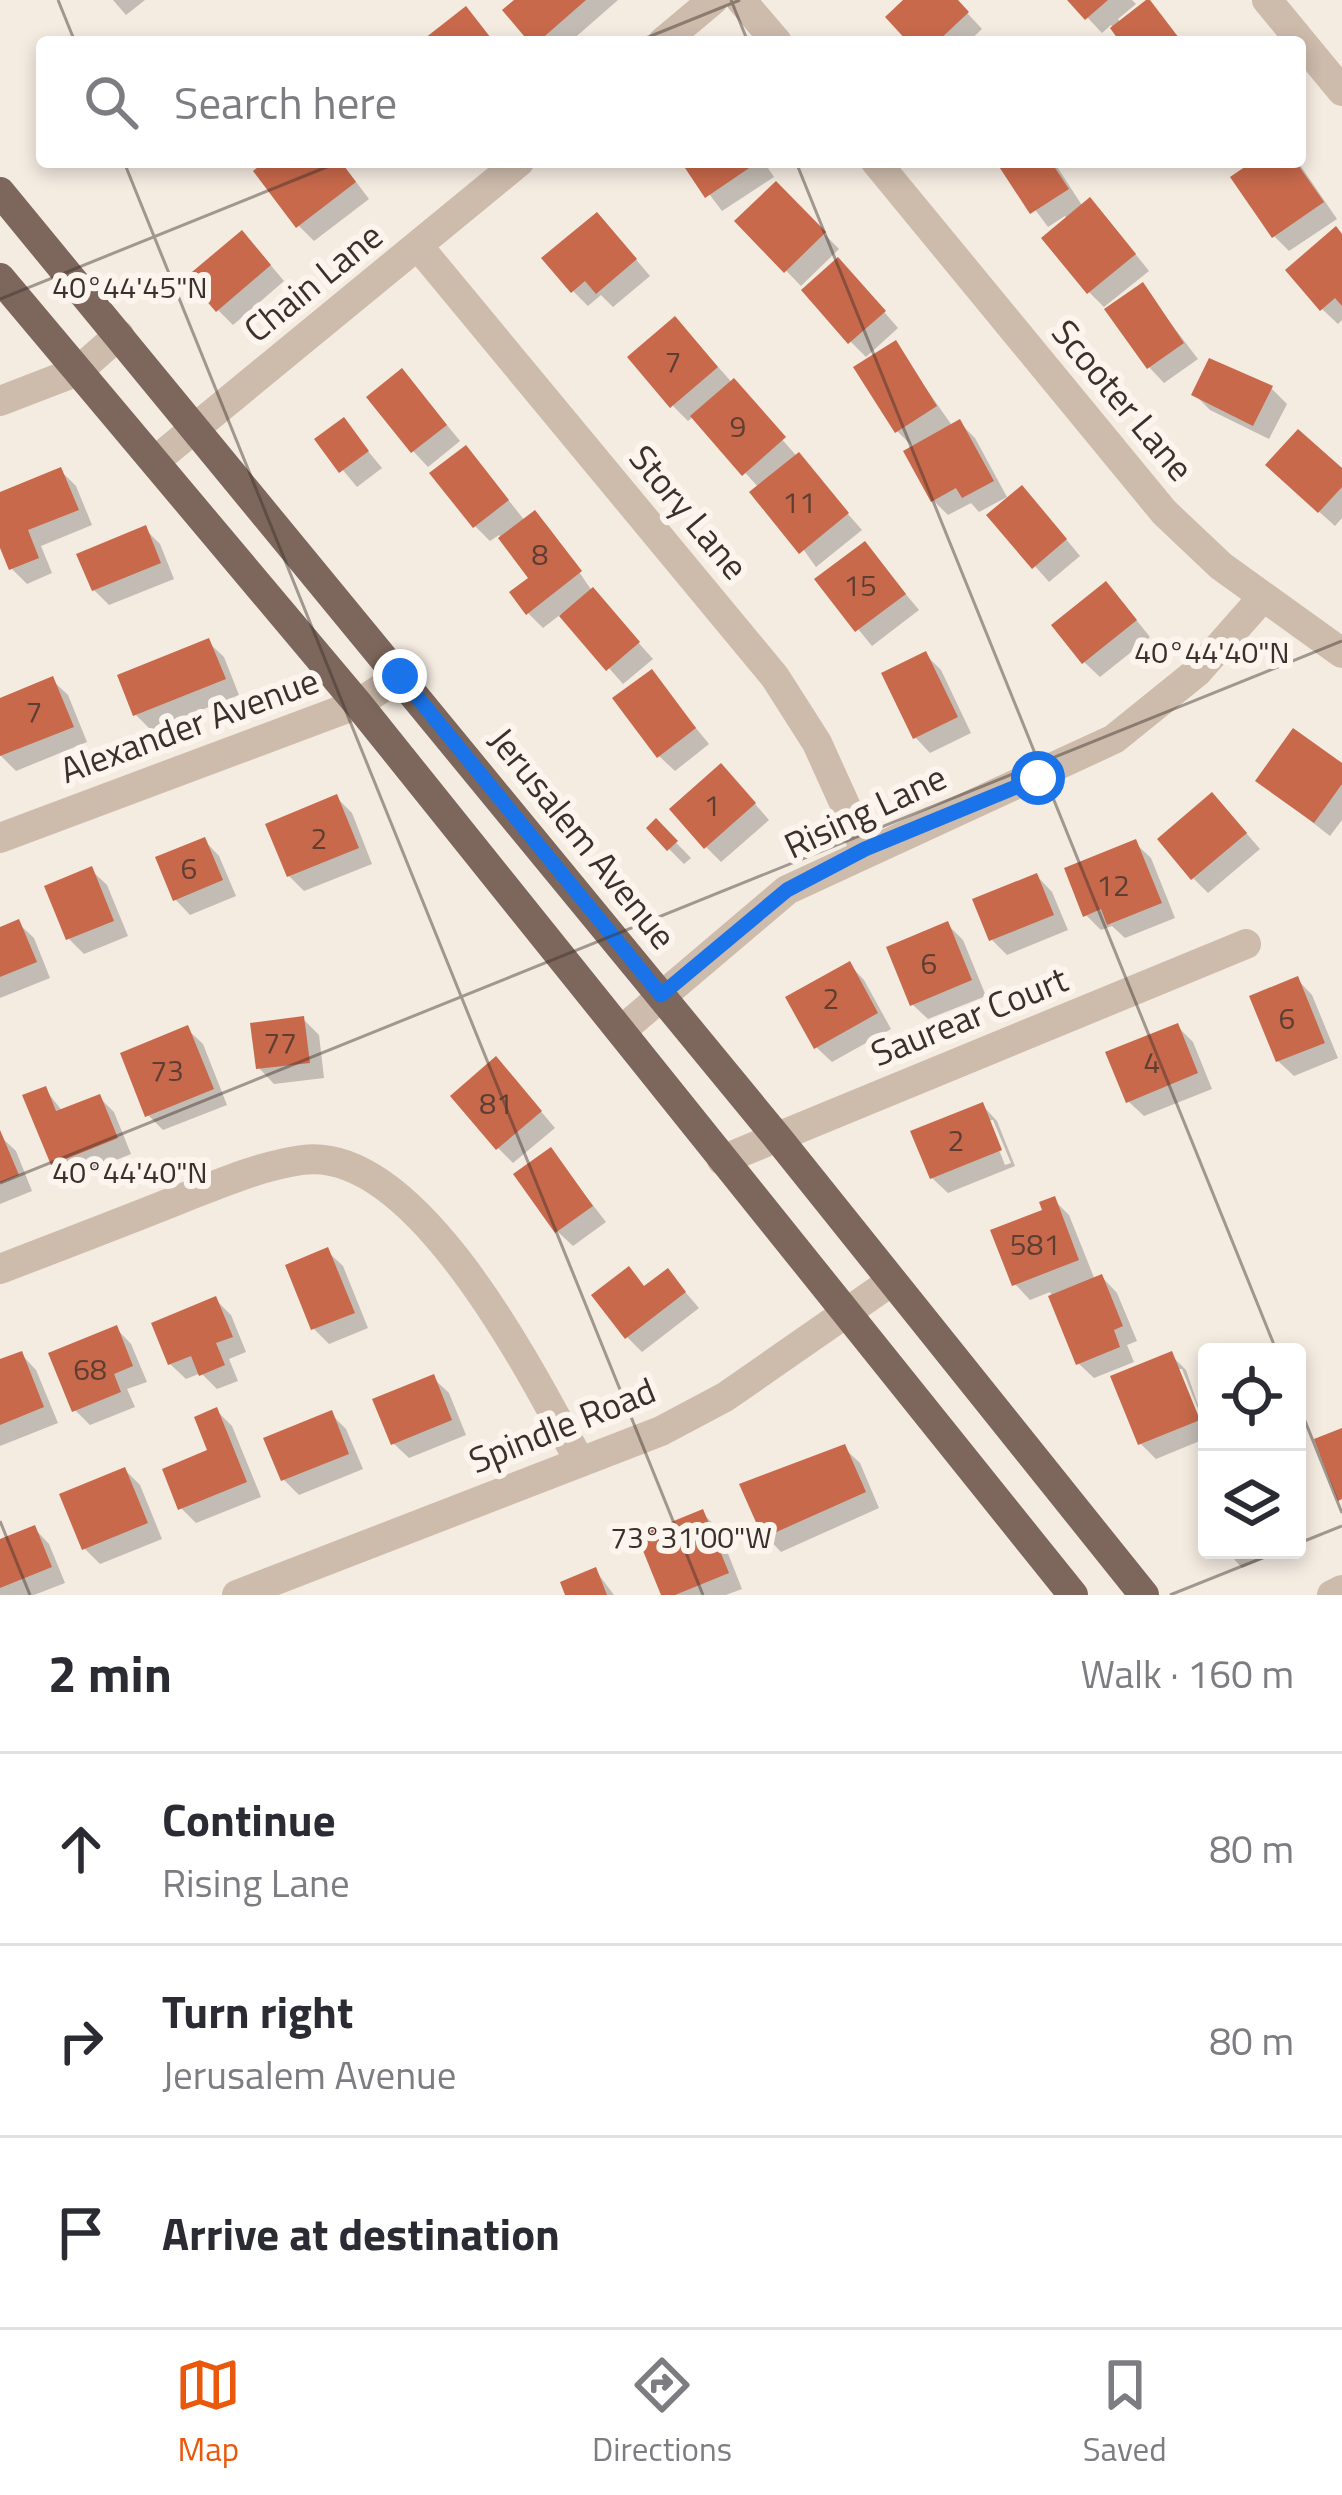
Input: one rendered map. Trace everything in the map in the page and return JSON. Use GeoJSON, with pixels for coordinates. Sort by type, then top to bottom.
{"type":"FeatureCollection","features":[{"type":"Feature","properties":{"kind":"main road","name":"Jerusalem Avenue"},"geometry":{"type":"LineString","coordinates":[[0,192],[777,1137],[1144,1595]]}},
{"type":"Feature","properties":{"kind":"main road"},"geometry":{"type":"LineString","coordinates":[[0,278],[358,704],[1073,1595]]}},
{"type":"Feature","properties":{"kind":"street"},"geometry":{"type":"LineString","coordinates":[[670,36],[713,0]]}},
{"type":"Feature","properties":{"kind":"street"},"geometry":{"type":"LineString","coordinates":[[741,0],[772,36]]}},
{"type":"Feature","properties":{"kind":"street"},"geometry":{"type":"LineString","coordinates":[[1267,0],[1297,36]]}},
{"type":"Feature","properties":{"kind":"street"},"geometry":{"type":"LineString","coordinates":[[1306,47],[1342,91]]}},
{"type":"Feature","properties":{"kind":"street","name":"Chain Lane"},"geometry":{"type":"LineString","coordinates":[[155,460],[512,168]]}},
{"type":"Feature","properties":{"kind":"street","name":"Scooter Lane"},"geometry":{"type":"LineString","coordinates":[[882,168],[1164,512],[1221,566],[1342,653]]}},
{"type":"Feature","properties":{"kind":"street","name":"Story Lane"},"geometry":{"type":"LineString","coordinates":[[418,246],[775,677],[817,743],[865,849]]}},
{"type":"Feature","properties":{"kind":"street"},"geometry":{"type":"LineString","coordinates":[[0,401],[78,371],[119,335]]}},
{"type":"Feature","properties":{"kind":"street","name":"Rising Lane"},"geometry":{"type":"LineString","coordinates":[[622,1030],[787,890],[865,849],[1114,739],[1196,672],[1263,597]]}},
{"type":"Feature","properties":{"kind":"street","name":"Alexander Avenue"},"geometry":{"type":"LineString","coordinates":[[0,838],[358,704],[400,676]]}},
{"type":"Feature","properties":{"kind":"street","name":"Saurear Court"},"geometry":{"type":"LineString","coordinates":[[722,1160],[1246,944]]}},
{"type":"Feature","properties":{"kind":"street"},"geometry":{"type":"LineString","coordinates":[[0,1269],[251,1172],[305,1159],[347,1163],[402,1196],[508,1331],[580,1462]]}},
{"type":"Feature","properties":{"kind":"street","name":"Spindle Road"},"geometry":{"type":"LineString","coordinates":[[237,1595],[661,1431],[724,1397],[892,1281]]}},
{"type":"Feature","properties":{"kind":"street"},"geometry":{"type":"LineString","coordinates":[[1332,1595],[1342,1590]]}},
{"type":"Feature","properties":{"kind":"building"},"geometry":{"type":"Polygon","coordinates":[[[514,0],[586,0],[545,36],[524,36],[502,10],[514,0]]]}},
{"type":"Feature","properties":{"kind":"building"},"geometry":{"type":"Polygon","coordinates":[[[903,0],[958,0],[969,12],[943,36],[902,36],[885,17],[903,0]]]}},
{"type":"Feature","properties":{"kind":"building"},"geometry":{"type":"Polygon","coordinates":[[[1067,0],[1108,0],[1085,20],[1067,0]]]}},
{"type":"Feature","properties":{"kind":"building"},"geometry":{"type":"Polygon","coordinates":[[[1150,0],[1177,36],[1116,36],[1110,28],[1150,0]]]}},
{"type":"Feature","properties":{"kind":"building"},"geometry":{"type":"Polygon","coordinates":[[[466,6],[489,36],[428,36],[466,6]]]}},
{"type":"Feature","properties":{"kind":"building"},"geometry":{"type":"Polygon","coordinates":[[[346,168],[356,182],[296,228],[253,171],[346,168]]]}},
{"type":"Feature","properties":{"kind":"building"},"geometry":{"type":"Polygon","coordinates":[[[685,168],[749,168],[705,198],[685,168]]]}},
{"type":"Feature","properties":{"kind":"building"},"geometry":{"type":"Polygon","coordinates":[[[1000,168],[1055,168],[1069,189],[1030,214],[1000,168]]]}},
{"type":"Feature","properties":{"kind":"building"},"geometry":{"type":"Polygon","coordinates":[[[1243,168],[1300,168],[1324,202],[1272,238],[1230,177],[1243,168]]]}},
{"type":"Feature","properties":{"kind":"building"},"geometry":{"type":"Polygon","coordinates":[[[776,181],[826,232],[784,273],[734,221],[776,181]]]}},
{"type":"Feature","properties":{"kind":"building"},"geometry":{"type":"Polygon","coordinates":[[[1090,197],[1136,254],[1087,294],[1041,238],[1090,197]]]}},
{"type":"Feature","properties":{"kind":"building"},"geometry":{"type":"Polygon","coordinates":[[[597,212],[637,259],[596,294],[585,281],[571,293],[541,258],[597,212]]]}},
{"type":"Feature","properties":{"kind":"building"},"geometry":{"type":"Polygon","coordinates":[[[1336,226],[1342,234],[1342,306],[1335,298],[1320,311],[1285,270],[1336,226]]]}},
{"type":"Feature","properties":{"kind":"building"},"geometry":{"type":"Polygon","coordinates":[[[242,230],[271,265],[216,312],[186,277],[242,230]]]}},
{"type":"Feature","properties":{"kind":"building"},"geometry":{"type":"Polygon","coordinates":[[[838,257],[886,311],[848,344],[801,290],[838,257]]]}},
{"type":"Feature","properties":{"kind":"building"},"geometry":{"type":"Polygon","coordinates":[[[1143,282],[1184,343],[1147,369],[1104,309],[1143,282]]]}},
{"type":"Feature","properties":{"kind":"building"},"geometry":{"type":"Polygon","coordinates":[[[675,316],[718,367],[670,408],[627,357],[675,316]]]}},
{"type":"Feature","properties":{"kind":"building"},"geometry":{"type":"Polygon","coordinates":[[[896,340],[937,406],[895,433],[853,367],[896,340]]]}},
{"type":"Feature","properties":{"kind":"building"},"geometry":{"type":"Polygon","coordinates":[[[1209,358],[1273,386],[1253,426],[1191,395],[1209,358]]]}},
{"type":"Feature","properties":{"kind":"building"},"geometry":{"type":"Polygon","coordinates":[[[402,368],[447,425],[411,453],[366,397],[402,368]]]}},
{"type":"Feature","properties":{"kind":"building"},"geometry":{"type":"Polygon","coordinates":[[[734,378],[786,437],[742,476],[690,416],[734,378]]]}},
{"type":"Feature","properties":{"kind":"building"},"geometry":{"type":"Polygon","coordinates":[[[344,417],[369,451],[339,473],[314,439],[344,417]]]}},
{"type":"Feature","properties":{"kind":"building"},"geometry":{"type":"Polygon","coordinates":[[[960,419],[994,481],[962,498],[956,488],[931,502],[903,451],[960,419]]]}},
{"type":"Feature","properties":{"kind":"building"},"geometry":{"type":"Polygon","coordinates":[[[1298,429],[1342,468],[1342,487],[1318,513],[1265,465],[1298,429]]]}},
{"type":"Feature","properties":{"kind":"building"},"geometry":{"type":"Polygon","coordinates":[[[466,445],[509,500],[473,528],[429,473],[466,445]]]}},
{"type":"Feature","properties":{"kind":"building"},"geometry":{"type":"Polygon","coordinates":[[[799,452],[849,513],[799,554],[749,492],[799,452]]]}},
{"type":"Feature","properties":{"kind":"building"},"geometry":{"type":"Polygon","coordinates":[[[61,467],[79,510],[28,530],[39,558],[9,570],[0,548],[0,492],[61,467]]]}},
{"type":"Feature","properties":{"kind":"building"},"geometry":{"type":"Polygon","coordinates":[[[1022,485],[1067,539],[1032,569],[986,515],[1022,485]]]}},
{"type":"Feature","properties":{"kind":"building"},"geometry":{"type":"Polygon","coordinates":[[[535,510],[582,571],[526,615],[509,592],[528,578],[498,538],[535,510]]]}},
{"type":"Feature","properties":{"kind":"building"},"geometry":{"type":"Polygon","coordinates":[[[146,525],[161,563],[92,591],[76,554],[146,525]]]}},
{"type":"Feature","properties":{"kind":"building"},"geometry":{"type":"Polygon","coordinates":[[[865,541],[906,594],[855,632],[814,579],[865,541]]]}},
{"type":"Feature","properties":{"kind":"building"},"geometry":{"type":"Polygon","coordinates":[[[1106,581],[1137,620],[1082,664],[1051,625],[1106,581]]]}},
{"type":"Feature","properties":{"kind":"building"},"geometry":{"type":"Polygon","coordinates":[[[593,587],[640,642],[606,671],[559,616],[593,587]]]}},
{"type":"Feature","properties":{"kind":"building"},"geometry":{"type":"Polygon","coordinates":[[[209,638],[226,679],[133,716],[117,675],[209,638]]]}},
{"type":"Feature","properties":{"kind":"building"},"geometry":{"type":"Polygon","coordinates":[[[926,651],[958,717],[913,739],[881,673],[926,651]]]}},
{"type":"Feature","properties":{"kind":"building"},"geometry":{"type":"Polygon","coordinates":[[[652,669],[696,728],[657,758],[612,698],[652,669]]]}},
{"type":"Feature","properties":{"kind":"building"},"geometry":{"type":"Polygon","coordinates":[[[53,676],[74,727],[0,756],[0,698],[53,676]]]}},
{"type":"Feature","properties":{"kind":"building"},"geometry":{"type":"Polygon","coordinates":[[[1293,728],[1342,763],[1342,784],[1314,823],[1255,781],[1293,728]]]}},
{"type":"Feature","properties":{"kind":"building"},"geometry":{"type":"Polygon","coordinates":[[[721,763],[756,803],[704,849],[669,809],[721,763]]]}},
{"type":"Feature","properties":{"kind":"building"},"geometry":{"type":"Polygon","coordinates":[[[1212,792],[1247,833],[1191,880],[1157,839],[1212,792]]]}},
{"type":"Feature","properties":{"kind":"building"},"geometry":{"type":"Polygon","coordinates":[[[337,794],[359,848],[287,877],[265,824],[337,794]]]}},
{"type":"Feature","properties":{"kind":"building"},"geometry":{"type":"Polygon","coordinates":[[[656,818],[678,841],[667,851],[646,828],[656,818]]]}},
{"type":"Feature","properties":{"kind":"building"},"geometry":{"type":"Polygon","coordinates":[[[205,837],[223,880],[173,901],[155,857],[205,837]]]}},
{"type":"Feature","properties":{"kind":"building"},"geometry":{"type":"Polygon","coordinates":[[[1136,839],[1162,903],[1107,925],[1101,909],[1083,917],[1064,868],[1136,839]]]}},
{"type":"Feature","properties":{"kind":"building"},"geometry":{"type":"Polygon","coordinates":[[[92,866],[114,921],[66,940],[44,886],[92,866]]]}},
{"type":"Feature","properties":{"kind":"building"},"geometry":{"type":"Polygon","coordinates":[[[1037,873],[1054,915],[989,941],[972,899],[1037,873]]]}},
{"type":"Feature","properties":{"kind":"building"},"geometry":{"type":"Polygon","coordinates":[[[19,919],[37,962],[0,977],[0,927],[19,919]]]}},
{"type":"Feature","properties":{"kind":"building"},"geometry":{"type":"Polygon","coordinates":[[[948,921],[972,980],[910,1006],[886,947],[948,921]]]}},
{"type":"Feature","properties":{"kind":"building"},"geometry":{"type":"Polygon","coordinates":[[[850,961],[878,1013],[814,1049],[785,997],[850,961]]]}},
{"type":"Feature","properties":{"kind":"building"},"geometry":{"type":"Polygon","coordinates":[[[1298,976],[1325,1043],[1276,1062],[1249,996],[1298,976]]]}},
{"type":"Feature","properties":{"kind":"building"},"geometry":{"type":"Polygon","coordinates":[[[304,1016],[310,1063],[256,1069],[250,1023],[304,1016]]]}},
{"type":"Feature","properties":{"kind":"building"},"geometry":{"type":"Polygon","coordinates":[[[1178,1023],[1198,1073],[1126,1103],[1105,1052],[1178,1023]]]}},
{"type":"Feature","properties":{"kind":"building"},"geometry":{"type":"Polygon","coordinates":[[[188,1025],[214,1089],[145,1117],[120,1053],[188,1025]]]}},
{"type":"Feature","properties":{"kind":"building"},"geometry":{"type":"Polygon","coordinates":[[[496,1056],[542,1111],[496,1150],[450,1096],[496,1056]]]}},
{"type":"Feature","properties":{"kind":"building"},"geometry":{"type":"Polygon","coordinates":[[[46,1086],[56,1111],[100,1094],[118,1138],[51,1165],[22,1095],[46,1086]]]}},
{"type":"Feature","properties":{"kind":"building"},"geometry":{"type":"Polygon","coordinates":[[[983,1102],[1002,1150],[930,1179],[910,1131],[983,1102]]]}},
{"type":"Feature","properties":{"kind":"building"},"geometry":{"type":"Polygon","coordinates":[[[0,1130],[19,1175],[0,1183],[0,1130]]]}},
{"type":"Feature","properties":{"kind":"building"},"geometry":{"type":"Polygon","coordinates":[[[551,1147],[593,1206],[555,1233],[513,1174],[551,1147]]]}},
{"type":"Feature","properties":{"kind":"building"},"geometry":{"type":"Polygon","coordinates":[[[1055,1196],[1079,1260],[1012,1286],[990,1230],[1042,1210],[1039,1202],[1055,1196]]]}},
{"type":"Feature","properties":{"kind":"building"},"geometry":{"type":"Polygon","coordinates":[[[328,1247],[355,1313],[311,1330],[285,1265],[328,1247]]]}},
{"type":"Feature","properties":{"kind":"building"},"geometry":{"type":"Polygon","coordinates":[[[629,1266],[644,1286],[668,1268],[686,1292],[625,1339],[591,1295],[629,1266]]]}},
{"type":"Feature","properties":{"kind":"building"},"geometry":{"type":"Polygon","coordinates":[[[1102,1274],[1123,1326],[1114,1330],[1120,1347],[1076,1365],[1048,1296],[1102,1274]]]}},
{"type":"Feature","properties":{"kind":"building"},"geometry":{"type":"Polygon","coordinates":[[[216,1296],[233,1337],[216,1343],[225,1365],[199,1376],[191,1356],[168,1365],[151,1323],[216,1296]]]}},
{"type":"Feature","properties":{"kind":"building"},"geometry":{"type":"Polygon","coordinates":[[[117,1325],[133,1366],[114,1374],[121,1392],[72,1412],[48,1353],[117,1325]]]}},
{"type":"Feature","properties":{"kind":"building"},"geometry":{"type":"Polygon","coordinates":[[[22,1351],[44,1407],[0,1425],[0,1359],[22,1351]]]}},
{"type":"Feature","properties":{"kind":"building"},"geometry":{"type":"Polygon","coordinates":[[[1172,1351],[1198,1421],[1138,1445],[1110,1376],[1172,1351]]]}},
{"type":"Feature","properties":{"kind":"building"},"geometry":{"type":"Polygon","coordinates":[[[434,1374],[452,1420],[391,1445],[372,1399],[434,1374]]]}},
{"type":"Feature","properties":{"kind":"building"},"geometry":{"type":"Polygon","coordinates":[[[217,1407],[247,1482],[178,1510],[162,1469],[207,1450],[194,1417],[217,1407]]]}},
{"type":"Feature","properties":{"kind":"building"},"geometry":{"type":"Polygon","coordinates":[[[332,1410],[349,1454],[281,1481],[263,1438],[332,1410]]]}},
{"type":"Feature","properties":{"kind":"building"},"geometry":{"type":"Polygon","coordinates":[[[1342,1428],[1342,1499],[1338,1501],[1314,1439],[1342,1428]]]}},
{"type":"Feature","properties":{"kind":"building"},"geometry":{"type":"Polygon","coordinates":[[[845,1444],[866,1492],[763,1538],[739,1484],[845,1444]]]}},
{"type":"Feature","properties":{"kind":"building"},"geometry":{"type":"Polygon","coordinates":[[[125,1467],[148,1523],[82,1550],[59,1494],[125,1467]]]}},
{"type":"Feature","properties":{"kind":"building"},"geometry":{"type":"Polygon","coordinates":[[[703,1509],[729,1573],[675,1595],[661,1595],[637,1536],[703,1509]]]}},
{"type":"Feature","properties":{"kind":"building"},"geometry":{"type":"Polygon","coordinates":[[[35,1525],[52,1567],[0,1588],[0,1539],[35,1525]]]}},
{"type":"Feature","properties":{"kind":"building"},"geometry":{"type":"Polygon","coordinates":[[[596,1567],[607,1595],[565,1595],[560,1582],[596,1567]]]}},
{"type":"Feature","properties":{"kind":"route"},"geometry":{"type":"LineString","coordinates":[[400,676],[661,995],[787,890],[865,849],[1038,778]]}}]}
